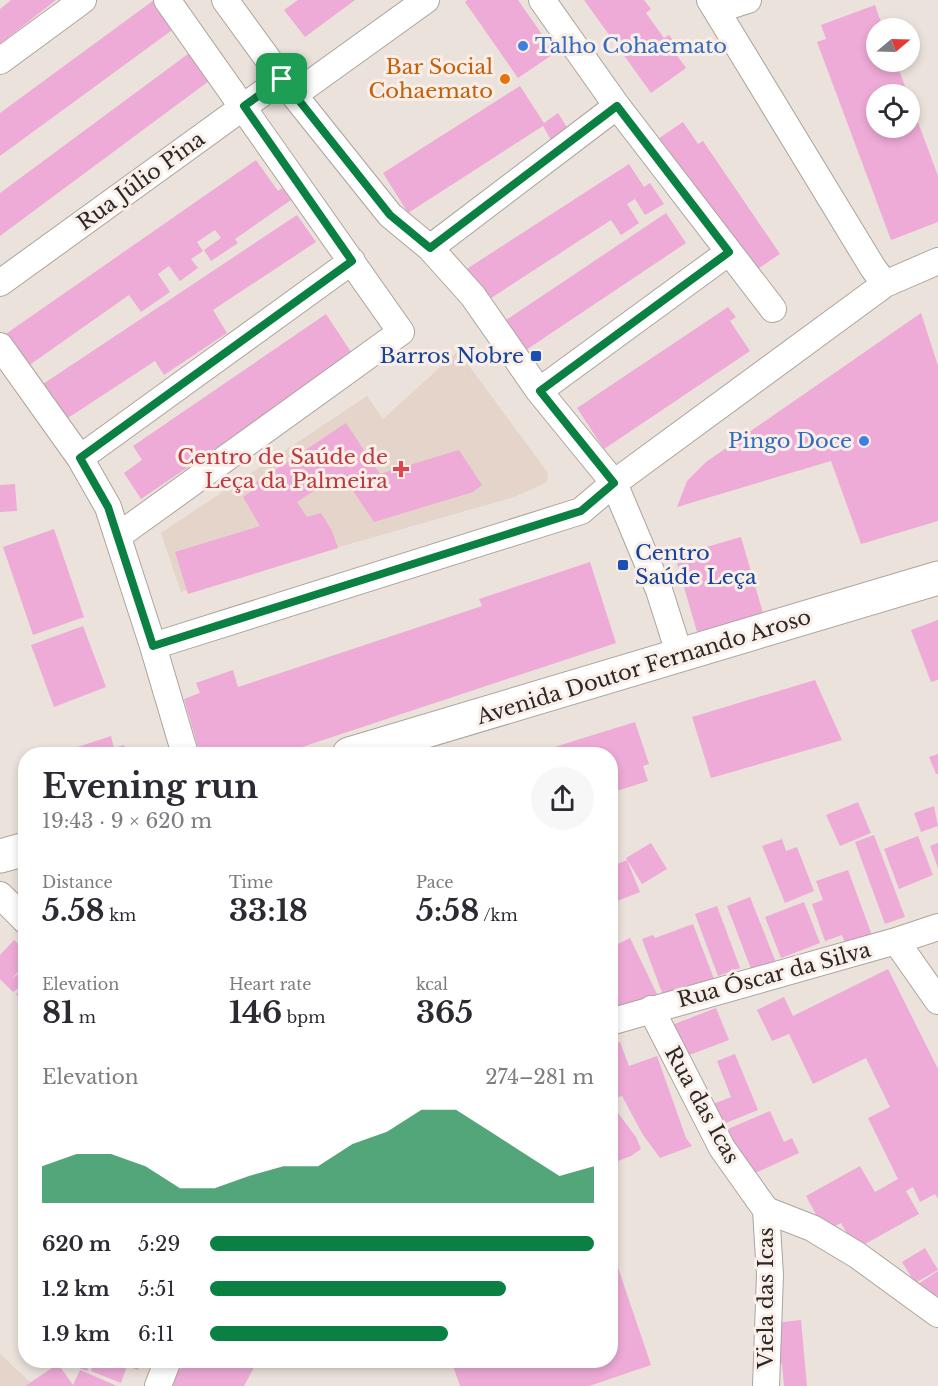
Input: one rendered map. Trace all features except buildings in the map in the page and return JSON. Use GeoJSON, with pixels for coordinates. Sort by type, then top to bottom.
{"type":"FeatureCollection","features":[{"type":"Feature","properties":{"kind":"main road","name":"Avenida Doutor Fernando Aroso"},"geometry":{"type":"LineString","coordinates":[[373,747],[938,578]]}},
{"type":"Feature","properties":{"kind":"main road"},"geometry":{"type":"LineString","coordinates":[[0,856],[18,851]]}},
{"type":"Feature","properties":{"kind":"street"},"geometry":{"type":"LineString","coordinates":[[0,61],[83,0]]}},
{"type":"Feature","properties":{"kind":"street"},"geometry":{"type":"LineString","coordinates":[[118,536],[401,332],[244,106],[167,0]]}},
{"type":"Feature","properties":{"kind":"street"},"geometry":{"type":"LineString","coordinates":[[225,0],[288,87],[390,215],[430,248],[473,296],[540,391],[614,483],[659,590],[680,656]]}},
{"type":"Feature","properties":{"kind":"street","name":"Rua Júlio Pina"},"geometry":{"type":"LineString","coordinates":[[0,283],[244,106],[288,87],[426,0]]}},
{"type":"Feature","properties":{"kind":"street"},"geometry":{"type":"LineString","coordinates":[[542,0],[617,106],[773,309]]}},
{"type":"Feature","properties":{"kind":"street"},"geometry":{"type":"LineString","coordinates":[[748,0],[714,5],[873,268],[885,284]]}},
{"type":"Feature","properties":{"kind":"street"},"geometry":{"type":"LineString","coordinates":[[430,248],[617,106]]}},
{"type":"Feature","properties":{"kind":"street"},"geometry":{"type":"LineString","coordinates":[[540,391],[729,252]]}},
{"type":"Feature","properties":{"kind":"street"},"geometry":{"type":"LineString","coordinates":[[80,458],[352,261]]}},
{"type":"Feature","properties":{"kind":"street"},"geometry":{"type":"LineString","coordinates":[[153,646],[581,511],[614,483],[885,284],[938,261]]}},
{"type":"Feature","properties":{"kind":"street"},"geometry":{"type":"LineString","coordinates":[[0,346],[80,458],[108,507],[183,747]]}},
{"type":"Feature","properties":{"kind":"street"},"geometry":{"type":"LineString","coordinates":[[0,894],[18,913]]}},
{"type":"Feature","properties":{"kind":"street","name":"Rua Óscar da Silva"},"geometry":{"type":"LineString","coordinates":[[618,1019],[897,941],[938,927]]}},
{"type":"Feature","properties":{"kind":"street"},"geometry":{"type":"LineString","coordinates":[[897,941],[938,1001]]}},
{"type":"Feature","properties":{"kind":"street","name":"Rua das Icas"},"geometry":{"type":"LineString","coordinates":[[651,1009],[722,1148],[766,1210]]}},
{"type":"Feature","properties":{"kind":"street"},"geometry":{"type":"LineString","coordinates":[[766,1210],[812,1228],[857,1255],[937,1312]]}},
{"type":"Feature","properties":{"kind":"street","name":"Viela das Icas"},"geometry":{"type":"LineString","coordinates":[[766,1210],[770,1275],[766,1386]]}},
{"type":"Feature","properties":{"kind":"street"},"geometry":{"type":"LineString","coordinates":[[158,1386],[165,1368]]}},
{"type":"Feature","properties":{"kind":"shaded area","name":"Centro de Saúde de Leça da Palmeira"},"geometry":{"type":"Polygon","coordinates":[[[458,351],[548,473],[547,482],[514,497],[181,592],[161,533],[367,396],[383,419],[458,351]]]}},
{"type":"Feature","properties":{"kind":"shaded area"},"geometry":{"type":"Polygon","coordinates":[[[0,1354],[30,1382],[25,1386],[0,1386],[0,1354]]]}},
{"type":"Feature","properties":{"kind":"place","name":"Talho Cohaemato"},"geometry":{"type":"Point","coordinates":[523,46]}},
{"type":"Feature","properties":{"kind":"place","name":"Bar Social Cohaemato"},"geometry":{"type":"Point","coordinates":[505,79]}},
{"type":"Feature","properties":{"kind":"place","name":"Barros Nobre"},"geometry":{"type":"Point","coordinates":[536,356]}},
{"type":"Feature","properties":{"kind":"place","name":"Pingo Doce"},"geometry":{"type":"Point","coordinates":[864,441]}},
{"type":"Feature","properties":{"kind":"place","name":"Centro de Saúde de Leça da Palmeira"},"geometry":{"type":"Point","coordinates":[401,469]}},
{"type":"Feature","properties":{"kind":"place","name":"Centro Saúde Leça"},"geometry":{"type":"Point","coordinates":[623,565]}},
{"type":"Feature","properties":{"kind":"route"},"geometry":{"type":"LineString","coordinates":[[282,79],[390,215],[430,248],[617,106],[729,252],[540,391],[614,483],[581,511],[153,646],[108,507],[80,458],[352,261],[244,106],[282,79]]}}]}
